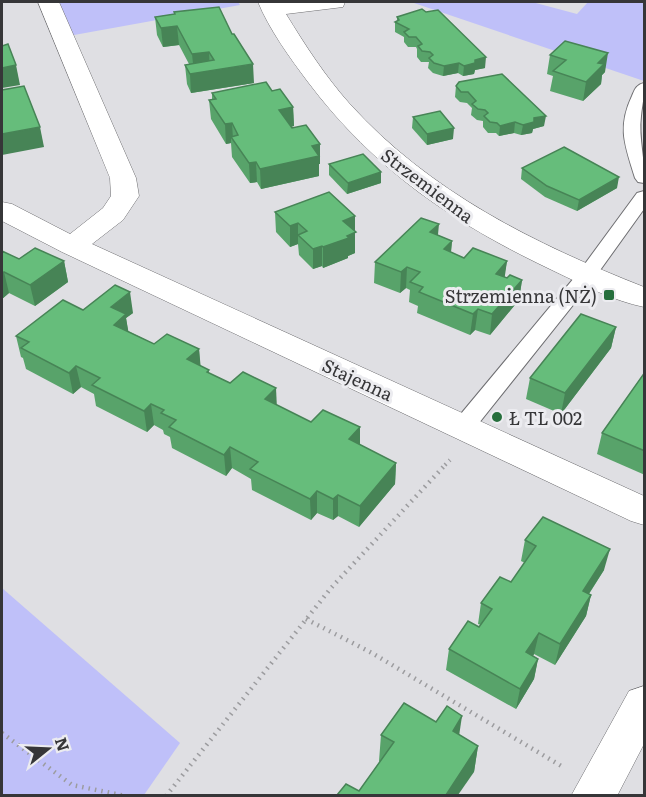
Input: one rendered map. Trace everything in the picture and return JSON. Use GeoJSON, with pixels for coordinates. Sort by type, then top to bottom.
{"type":"FeatureCollection","features":[{"type":"Feature","properties":{"kind":"street"},"geometry":{"type":"LineString","coordinates":[[48,2],[123,178],[126,196],[113,214],[72,246]]}},
{"type":"Feature","properties":{"kind":"street"},"geometry":{"type":"LineString","coordinates":[[270,5],[335,2]]}},
{"type":"Feature","properties":{"kind":"street","name":"Strzemienna"},"geometry":{"type":"LineString","coordinates":[[270,5],[308,68],[333,100],[400,169],[484,226],[586,276],[645,298]]}},
{"type":"Feature","properties":{"kind":"street","name":"Stajenna"},"geometry":{"type":"LineString","coordinates":[[2,210],[72,246],[645,511]]}},
{"type":"Feature","properties":{"kind":"street"},"geometry":{"type":"LineString","coordinates":[[596,792],[645,704]]}},
{"type":"Feature","properties":{"kind":"lane"},"geometry":{"type":"LineString","coordinates":[[645,88],[632,114],[633,142],[645,178]]}},
{"type":"Feature","properties":{"kind":"lane"},"geometry":{"type":"LineString","coordinates":[[469,430],[645,197]]}},
{"type":"Feature","properties":{"kind":"path"},"geometry":{"type":"LineString","coordinates":[[166,795],[331,588],[469,430]]}},
{"type":"Feature","properties":{"kind":"path"},"geometry":{"type":"LineString","coordinates":[[306,619],[372,653],[596,792]]}},
{"type":"Feature","properties":{"kind":"path"},"geometry":{"type":"LineString","coordinates":[[2,733],[72,785],[126,795]]}},
{"type":"Feature","properties":{"kind":"shaded area"},"geometry":{"type":"Polygon","coordinates":[[[46,2],[238,2],[240,5],[63,37],[46,2]]]}},
{"type":"Feature","properties":{"kind":"shaded area"},"geometry":{"type":"Polygon","coordinates":[[[411,2],[532,2],[577,14],[588,2],[644,2],[644,81],[411,2]]]}},
{"type":"Feature","properties":{"kind":"shaded area"},"geometry":{"type":"Polygon","coordinates":[[[2,588],[180,743],[144,795],[2,795],[2,588]]]}},
{"type":"Feature","properties":{"kind":"building"},"geometry":{"type":"Polygon","coordinates":[[[219,7],[232,34],[253,64],[190,74],[185,65],[214,60],[209,52],[192,54],[177,26],[161,28],[155,17],[175,14],[174,12],[219,7]]]}},
{"type":"Feature","properties":{"kind":"building"},"geometry":{"type":"Polygon","coordinates":[[[422,9],[426,12],[438,10],[486,57],[464,66],[459,63],[444,66],[434,63],[429,58],[433,55],[422,51],[418,46],[422,44],[416,37],[409,37],[404,32],[409,29],[395,22],[399,20],[397,17],[422,9]]]}},
{"type":"Feature","properties":{"kind":"building"},"geometry":{"type":"Polygon","coordinates":[[[565,41],[608,53],[598,63],[604,64],[586,82],[553,71],[566,60],[550,55],[565,41]]]}},
{"type":"Feature","properties":{"kind":"building"},"geometry":{"type":"Polygon","coordinates":[[[8,44],[16,65],[2,68],[2,46],[8,44]]]}},
{"type":"Feature","properties":{"kind":"building"},"geometry":{"type":"Polygon","coordinates":[[[502,74],[546,116],[534,118],[534,122],[523,125],[515,122],[500,126],[490,122],[484,116],[488,113],[472,104],[476,101],[468,92],[461,92],[456,86],[459,82],[502,74]]]}},
{"type":"Feature","properties":{"kind":"building"},"geometry":{"type":"Polygon","coordinates":[[[266,82],[272,91],[280,89],[293,107],[279,110],[292,128],[306,125],[320,144],[312,146],[319,156],[260,169],[256,162],[249,163],[231,137],[238,135],[232,123],[225,124],[209,100],[216,99],[212,93],[266,82]]]}},
{"type":"Feature","properties":{"kind":"building"},"geometry":{"type":"Polygon","coordinates":[[[24,86],[40,127],[2,134],[2,90],[24,86]]]}},
{"type":"Feature","properties":{"kind":"building"},"geometry":{"type":"Polygon","coordinates":[[[440,111],[454,128],[427,134],[413,117],[440,111]]]}},
{"type":"Feature","properties":{"kind":"building"},"geometry":{"type":"Polygon","coordinates":[[[564,147],[619,177],[579,200],[547,186],[522,168],[564,147]]]}},
{"type":"Feature","properties":{"kind":"building"},"geometry":{"type":"Polygon","coordinates":[[[363,154],[381,172],[348,183],[329,164],[363,154]]]}},
{"type":"Feature","properties":{"kind":"building"},"geometry":{"type":"Polygon","coordinates":[[[329,192],[355,216],[343,221],[356,232],[347,236],[349,238],[313,249],[298,235],[307,231],[298,223],[290,226],[275,212],[329,192]]]}},
{"type":"Feature","properties":{"kind":"building"},"geometry":{"type":"Polygon","coordinates":[[[421,218],[439,224],[430,232],[452,241],[444,249],[464,258],[473,248],[507,261],[496,274],[507,278],[510,275],[522,280],[492,314],[478,309],[473,314],[419,292],[423,287],[410,282],[420,272],[407,267],[401,272],[375,262],[421,218]]]}},
{"type":"Feature","properties":{"kind":"building"},"geometry":{"type":"Polygon","coordinates":[[[35,248],[64,261],[30,285],[4,272],[2,274],[2,251],[19,259],[35,248]]]}},
{"type":"Feature","properties":{"kind":"building"},"geometry":{"type":"Polygon","coordinates":[[[115,285],[130,292],[111,307],[126,314],[114,325],[154,344],[167,334],[199,349],[187,359],[230,383],[243,372],[276,388],[265,399],[311,422],[323,410],[360,427],[349,439],[396,463],[360,506],[338,495],[333,499],[317,491],[310,499],[250,469],[258,462],[230,447],[224,455],[169,427],[176,420],[161,413],[164,410],[151,404],[144,411],[92,385],[100,378],[76,366],[69,373],[21,348],[29,342],[16,336],[63,300],[83,310],[115,285]]]}},
{"type":"Feature","properties":{"kind":"building"},"geometry":{"type":"Polygon","coordinates":[[[581,314],[616,327],[565,393],[530,378],[581,314]]]}},
{"type":"Feature","properties":{"kind":"building"},"geometry":{"type":"Polygon","coordinates":[[[645,372],[645,451],[602,433],[645,372]]]}},
{"type":"Feature","properties":{"kind":"building"},"geometry":{"type":"Polygon","coordinates":[[[543,517],[610,549],[583,591],[591,595],[560,644],[539,633],[526,652],[538,659],[520,689],[449,649],[468,621],[479,627],[492,609],[481,603],[500,577],[511,582],[536,546],[525,540],[543,517]]]}},
{"type":"Feature","properties":{"kind":"building"},"geometry":{"type":"Polygon","coordinates":[[[404,703],[436,722],[447,706],[462,716],[453,731],[478,746],[446,795],[337,795],[346,784],[359,791],[394,742],[381,735],[404,703]]]}},
{"type":"Feature","properties":{"kind":"place","name":"Strzemienna (NŻ)"},"geometry":{"type":"Point","coordinates":[609,295]}},
{"type":"Feature","properties":{"kind":"place","name":"Ł TL 002"},"geometry":{"type":"Point","coordinates":[497,417]}}]}
